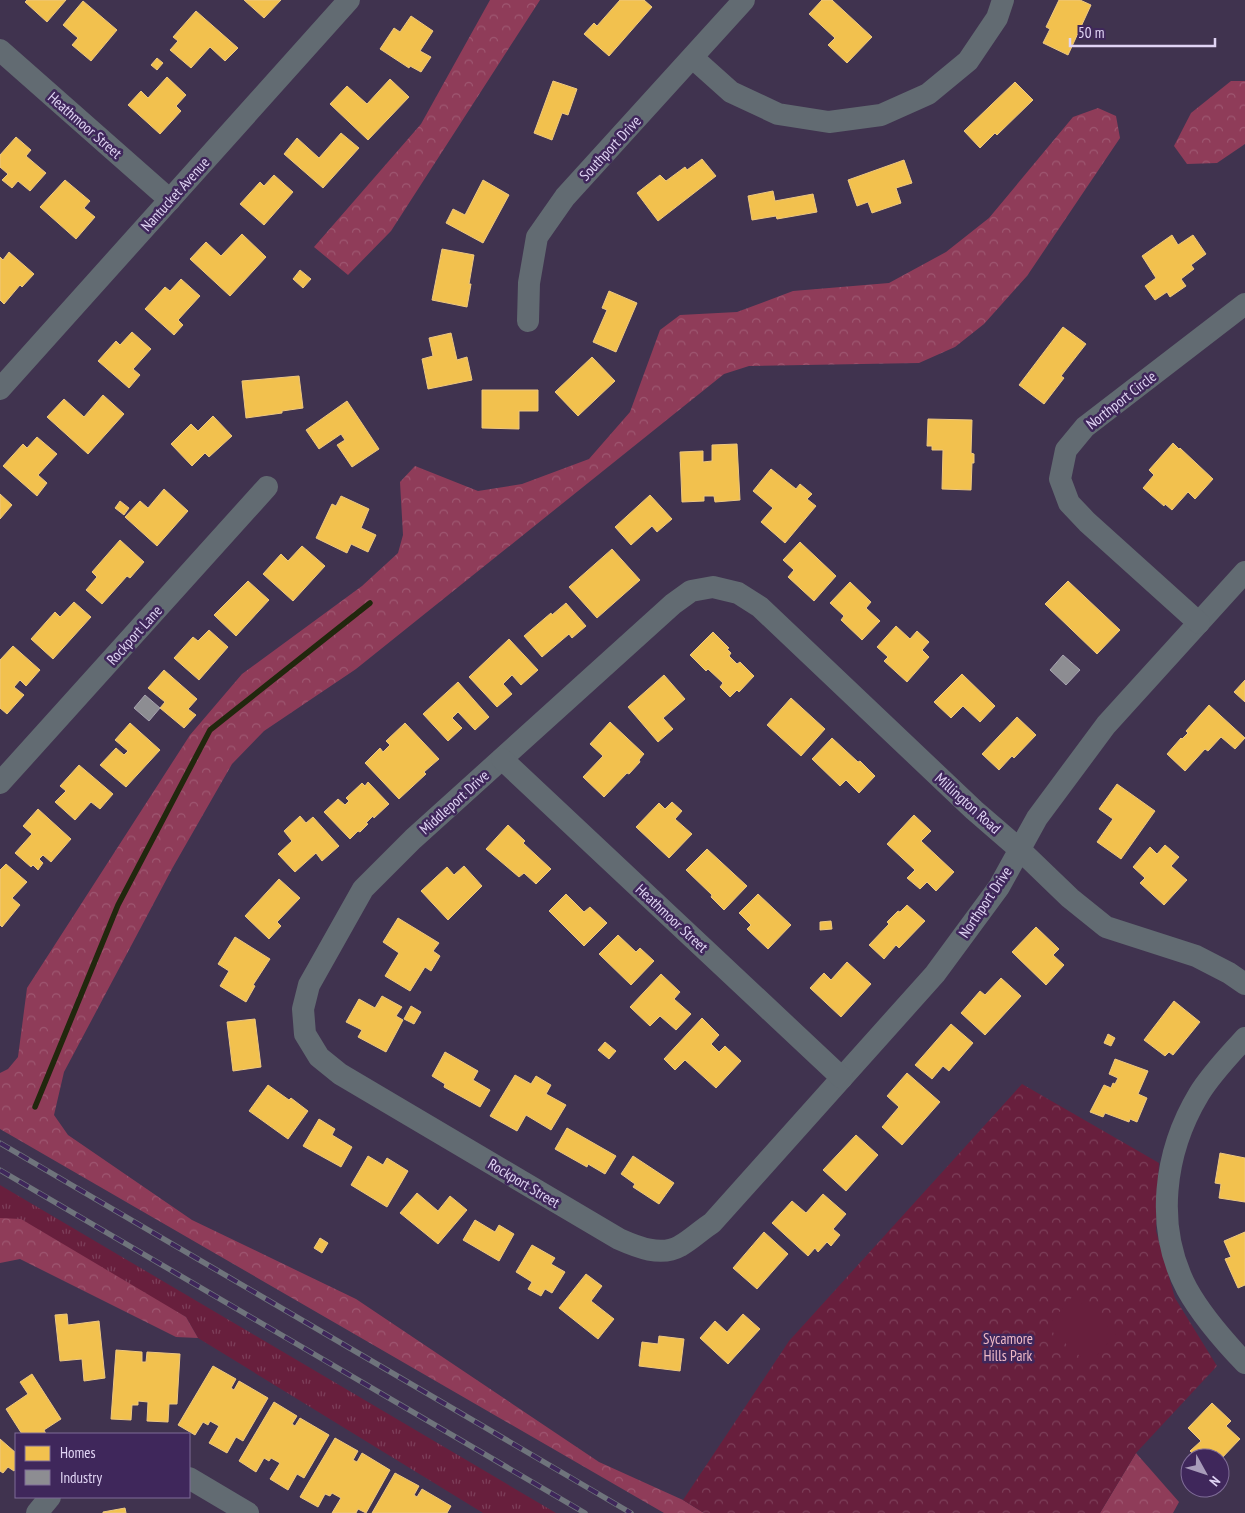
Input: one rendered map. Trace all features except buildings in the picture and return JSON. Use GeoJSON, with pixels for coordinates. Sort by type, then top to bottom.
{"type":"FeatureCollection","features":[{"type":"Feature","properties":{"kind":"street","name":"Nantucket Avenue"},"geometry":{"type":"LineString","coordinates":[[0,389],[349,0]]}},
{"type":"Feature","properties":{"kind":"street","name":"Southport Drive"},"geometry":{"type":"LineString","coordinates":[[528,321],[529,283],[537,237],[564,196],[744,0]]}},
{"type":"Feature","properties":{"kind":"street"},"geometry":{"type":"LineString","coordinates":[[692,58],[731,92],[778,114],[829,122],[881,115],[928,94],[968,61],[997,18],[1003,0]]}},
{"type":"Feature","properties":{"kind":"street","name":"Heathmoor Street"},"geometry":{"type":"LineString","coordinates":[[0,50],[170,200]]}},
{"type":"Feature","properties":{"kind":"street","name":"Northport Circle"},"geometry":{"type":"LineString","coordinates":[[1198,623],[1087,522],[1069,503],[1060,479],[1066,450],[1085,427],[1245,304]]}},
{"type":"Feature","properties":{"kind":"street","name":"Rockport Lane"},"geometry":{"type":"LineString","coordinates":[[0,783],[267,487]]}},
{"type":"Feature","properties":{"kind":"street","name":"Northport Drive"},"geometry":{"type":"LineString","coordinates":[[712,1223],[935,974],[999,887],[1037,818],[1106,726],[1245,572]]}},
{"type":"Feature","properties":{"kind":"street","name":"Middleport Drive"},"geometry":{"type":"LineString","coordinates":[[340,1074],[319,1057],[305,1034],[302,1009],[309,985],[363,889],[413,839],[673,604],[691,591],[713,587]]}},
{"type":"Feature","properties":{"kind":"street","name":"Millington Road"},"geometry":{"type":"LineString","coordinates":[[713,587],[738,593],[760,607],[974,810],[1019,849],[1070,898],[1106,927],[1196,956],[1229,972],[1245,984]]}},
{"type":"Feature","properties":{"kind":"street","name":"Heathmoor Street"},"geometry":{"type":"LineString","coordinates":[[502,758],[842,1078]]}},
{"type":"Feature","properties":{"kind":"street"},"geometry":{"type":"LineString","coordinates":[[1245,1038],[1216,1070],[1200,1092],[1188,1115],[1177,1138],[1168,1179],[1166,1202],[1170,1244],[1187,1288],[1219,1334],[1245,1364]]}},
{"type":"Feature","properties":{"kind":"street","name":"Rockport Street"},"geometry":{"type":"LineString","coordinates":[[340,1074],[619,1239],[636,1247],[657,1251],[678,1247],[712,1223]]}},
{"type":"Feature","properties":{"kind":"street"},"geometry":{"type":"LineString","coordinates":[[190,1479],[248,1513]]}},
{"type":"Feature","properties":{"kind":"street"},"geometry":{"type":"LineString","coordinates":[[37,1513],[49,1498]]}},
{"type":"Feature","properties":{"kind":"green space"},"geometry":{"type":"Polygon","coordinates":[[[490,0],[540,0],[391,231],[348,275],[314,247],[421,124],[490,0]]]}},
{"type":"Feature","properties":{"kind":"green space"},"geometry":{"type":"Polygon","coordinates":[[[1231,81],[1245,81],[1245,144],[1217,163],[1187,164],[1174,146],[1191,113],[1231,81]]]}},
{"type":"Feature","properties":{"kind":"green space"},"geometry":{"type":"Polygon","coordinates":[[[1098,108],[1116,116],[1120,138],[1027,276],[984,324],[955,347],[919,363],[749,366],[724,374],[356,669],[264,731],[232,764],[173,867],[64,1072],[54,1115],[68,1135],[192,1220],[356,1299],[599,1462],[683,1500],[704,1513],[664,1513],[0,1129],[0,1073],[8,1069],[18,1057],[27,988],[190,735],[242,674],[362,586],[398,553],[403,535],[400,482],[415,466],[478,491],[522,484],[589,459],[630,412],[660,330],[680,315],[737,312],[793,291],[889,283],[946,252],[989,218],[1073,117],[1098,108]]]}},
{"type":"Feature","properties":{"kind":"green space","name":"Sycamore Hills Park"},"geometry":{"type":"Polygon","coordinates":[[[1022,1084],[1159,1163],[1156,1231],[1175,1298],[1217,1366],[1136,1453],[1100,1513],[704,1513],[683,1500],[789,1341],[1022,1084]]]}},
{"type":"Feature","properties":{"kind":"green space"},"geometry":{"type":"Polygon","coordinates":[[[0,1185],[556,1513],[483,1513],[198,1338],[186,1317],[0,1218],[0,1185]]]}},
{"type":"Feature","properties":{"kind":"green space"},"geometry":{"type":"Polygon","coordinates":[[[0,1218],[21,1219],[186,1317],[198,1338],[176,1337],[20,1259],[0,1263],[0,1218]]]}},
{"type":"Feature","properties":{"kind":"green space"},"geometry":{"type":"Polygon","coordinates":[[[1073,1296],[1116,1334],[1089,1364],[1047,1327],[1073,1296]]]}},
{"type":"Feature","properties":{"kind":"green space"},"geometry":{"type":"Polygon","coordinates":[[[1136,1453],[1179,1502],[1173,1513],[1100,1513],[1136,1453]]]}},
{"type":"Feature","properties":{"kind":"waterway"},"geometry":{"type":"LineString","coordinates":[[35,1107],[118,905],[210,730],[370,603]]}},
{"type":"Feature","properties":{"kind":"railway"},"geometry":{"type":"LineString","coordinates":[[0,1143],[631,1513]]}},
{"type":"Feature","properties":{"kind":"railway"},"geometry":{"type":"LineString","coordinates":[[0,1170],[585,1513]]}}]}
